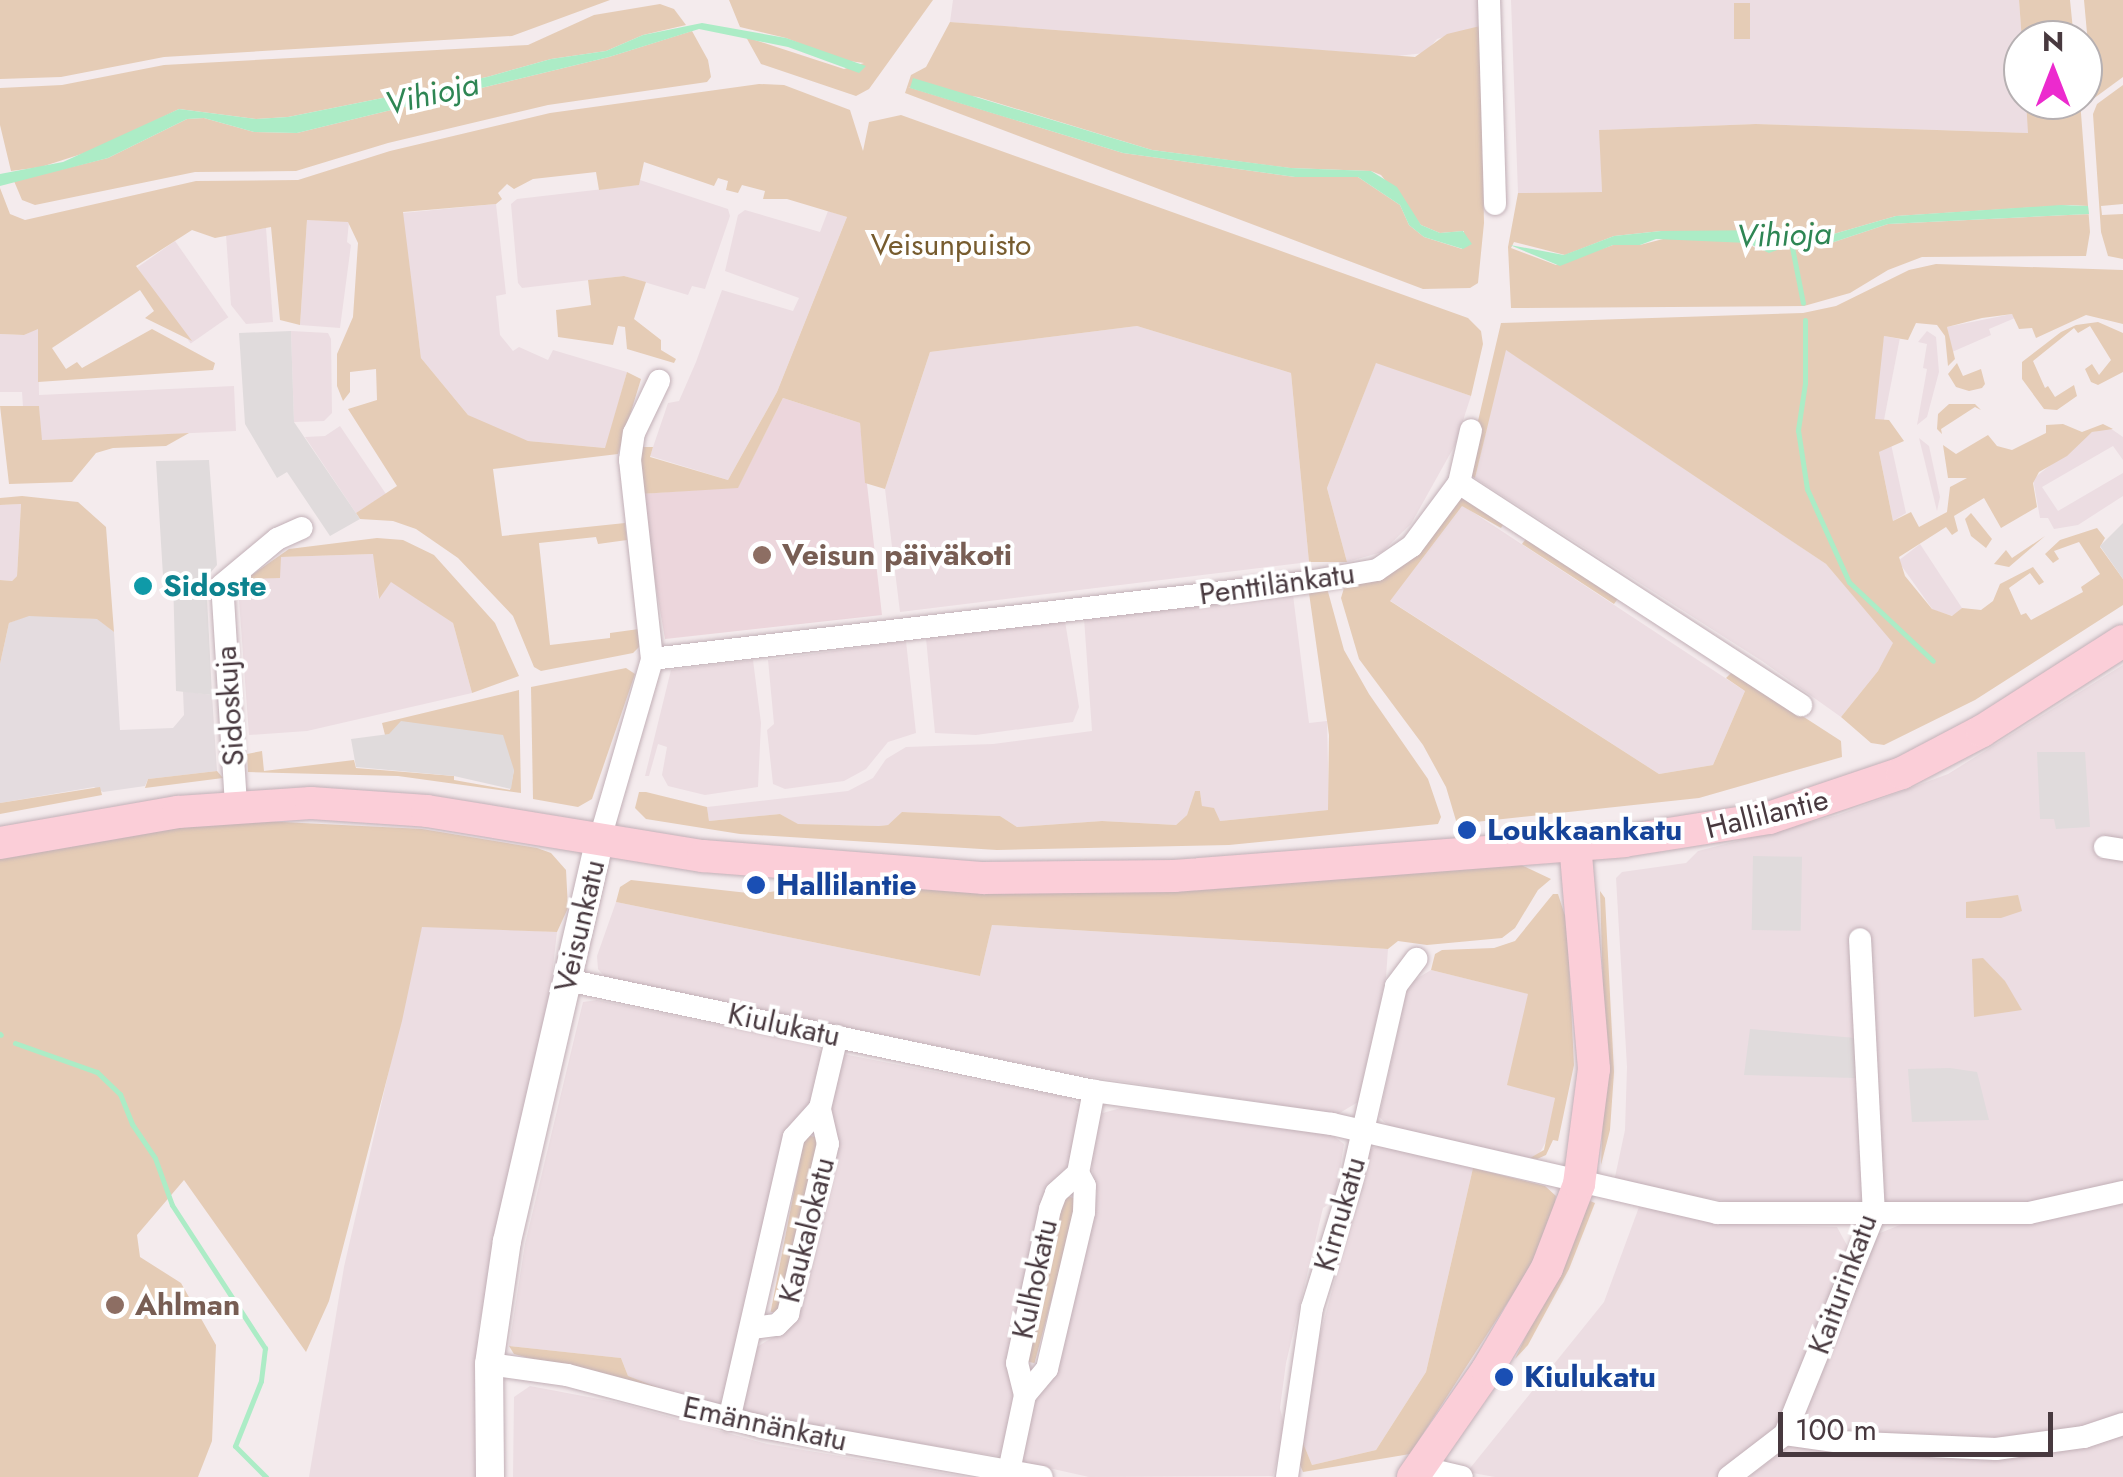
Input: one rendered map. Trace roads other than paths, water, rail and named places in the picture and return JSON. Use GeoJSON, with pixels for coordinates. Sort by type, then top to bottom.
{"type":"FeatureCollection","features":[{"type":"Feature","properties":{"kind":"main road","name":"Hallilantie"},"geometry":{"type":"LineString","coordinates":[[0,843],[236,805],[384,806],[599,842],[857,871],[1074,880],[1576,845],[1732,827],[1865,788],[1967,740],[2123,641]]}},
{"type":"Feature","properties":{"kind":"main road"},"geometry":{"type":"LineString","coordinates":[[1416,1472],[1487,1370],[1546,1268],[1579,1184],[1594,1068],[1576,845]]}},
{"type":"Feature","properties":{"kind":"street"},"geometry":{"type":"LineString","coordinates":[[1489,0],[1495,204]]}},
{"type":"Feature","properties":{"kind":"street","name":"Veisunkatu"},"geometry":{"type":"LineString","coordinates":[[490,1477],[490,1364],[507,1240],[599,842],[652,658],[630,460],[634,433],[658,382]]}},
{"type":"Feature","properties":{"kind":"street"},"geometry":{"type":"LineString","coordinates":[[1471,430],[1459,482],[1801,705]]}},
{"type":"Feature","properties":{"kind":"street","name":"Penttilänkatu"},"geometry":{"type":"LineString","coordinates":[[652,658],[1354,576],[1377,570],[1412,546],[1459,482]]}},
{"type":"Feature","properties":{"kind":"street","name":"Sidoskuja"},"geometry":{"type":"LineString","coordinates":[[236,805],[222,585],[277,539],[302,528]]}},
{"type":"Feature","properties":{"kind":"street","name":"Kaiturinkatu"},"geometry":{"type":"LineString","coordinates":[[1786,1434],[1874,1215],[1860,939]]}},
{"type":"Feature","properties":{"kind":"street","name":"Kirnukatu"},"geometry":{"type":"LineString","coordinates":[[1287,1477],[1312,1308],[1363,1132],[1396,986],[1416,959]]}},
{"type":"Feature","properties":{"kind":"street","name":"Kiulukatu"},"geometry":{"type":"LineString","coordinates":[[567,980],[1094,1091],[1363,1132],[1717,1213],[2028,1213],[2123,1192]]}},
{"type":"Feature","properties":{"kind":"street","name":"Kaukalokatu"},"geometry":{"type":"LineString","coordinates":[[752,1328],[776,1325],[788,1314],[828,1144],[820,1108],[836,1036]]}},
{"type":"Feature","properties":{"kind":"street","name":"Kulhokatu"},"geometry":{"type":"LineString","coordinates":[[1025,1395],[1048,1369],[1084,1212],[1085,1186],[1078,1172],[1094,1091]]}},
{"type":"Feature","properties":{"kind":"street","name":"Kaukalokatu"},"geometry":{"type":"LineString","coordinates":[[729,1420],[794,1137],[820,1108]]}},
{"type":"Feature","properties":{"kind":"street","name":"Kulhokatu"},"geometry":{"type":"LineString","coordinates":[[1009,1471],[1025,1395],[1017,1363],[1050,1208],[1066,1180],[1078,1172]]}},
{"type":"Feature","properties":{"kind":"street","name":"Emännänkatu"},"geometry":{"type":"LineString","coordinates":[[490,1364],[568,1375],[729,1420],[1042,1477]]}},
{"type":"Feature","properties":{"kind":"street"},"geometry":{"type":"LineString","coordinates":[[1729,1477],[1786,1434],[1841,1442],[1996,1450],[2084,1437],[2123,1424]]}},
{"type":"Feature","properties":{"kind":"street"},"geometry":{"type":"LineString","coordinates":[[1416,1472],[1462,1477]]}},
{"type":"Feature","properties":{"kind":"water","name":"Vihioja"},"geometry":{"type":"Polygon","coordinates":[[[702,23],[786,38],[866,66],[859,73],[788,47],[699,29],[609,57],[297,133],[254,132],[204,118],[187,119],[108,158],[0,186],[0,174],[63,162],[179,109],[256,119],[288,117],[487,77],[551,59],[606,51],[643,35],[702,23]]]}},
{"type":"Feature","properties":{"kind":"water"},"geometry":{"type":"Polygon","coordinates":[[[913,78],[1152,150],[1291,168],[1371,171],[1397,187],[1421,225],[1440,233],[1463,231],[1472,244],[1463,249],[1424,237],[1409,225],[1400,205],[1358,177],[1295,177],[1123,153],[910,88],[913,78]]]}},
{"type":"Feature","properties":{"kind":"water","name":"Vihioja"},"geometry":{"type":"Polygon","coordinates":[[[2088,206],[2089,214],[1888,224],[1831,243],[1797,243],[1769,253],[1748,243],[1656,239],[1640,245],[1613,245],[1560,266],[1510,245],[1564,255],[1614,236],[1661,231],[1783,230],[1823,237],[1896,216],[2088,206]]]}},
{"type":"Feature","properties":{"kind":"waterway","name":"Vihioja"},"geometry":{"type":"LineString","coordinates":[[1791,242],[1803,303]]}},
{"type":"Feature","properties":{"kind":"waterway"},"geometry":{"type":"LineString","coordinates":[[1805,320],[1805,383],[1798,430],[1807,489],[1849,582],[1933,661]]}},
{"type":"Feature","properties":{"kind":"waterway"},"geometry":{"type":"LineString","coordinates":[[15,1043],[97,1072],[120,1094],[132,1124],[155,1158],[172,1205],[265,1348],[261,1381],[235,1446],[266,1477]]}},
{"type":"Feature","properties":{"kind":"place","name":"Veisun päiväkoti"},"geometry":{"type":"Point","coordinates":[762,555]}},
{"type":"Feature","properties":{"kind":"place","name":"Sidoste"},"geometry":{"type":"Point","coordinates":[143,586]}},
{"type":"Feature","properties":{"kind":"place","name":"Loukkaankatu"},"geometry":{"type":"Point","coordinates":[1467,830]}},
{"type":"Feature","properties":{"kind":"place","name":"Hallilantie"},"geometry":{"type":"Point","coordinates":[756,885]}},
{"type":"Feature","properties":{"kind":"place","name":"Ahlman"},"geometry":{"type":"Point","coordinates":[115,1305]}},
{"type":"Feature","properties":{"kind":"place","name":"Kiulukatu"},"geometry":{"type":"Point","coordinates":[1504,1377]}},
{"type":"Feature","properties":{"kind":"park label","name":"Veisunpuisto"},"geometry":{"type":"Point","coordinates":[951,245]}}]}
